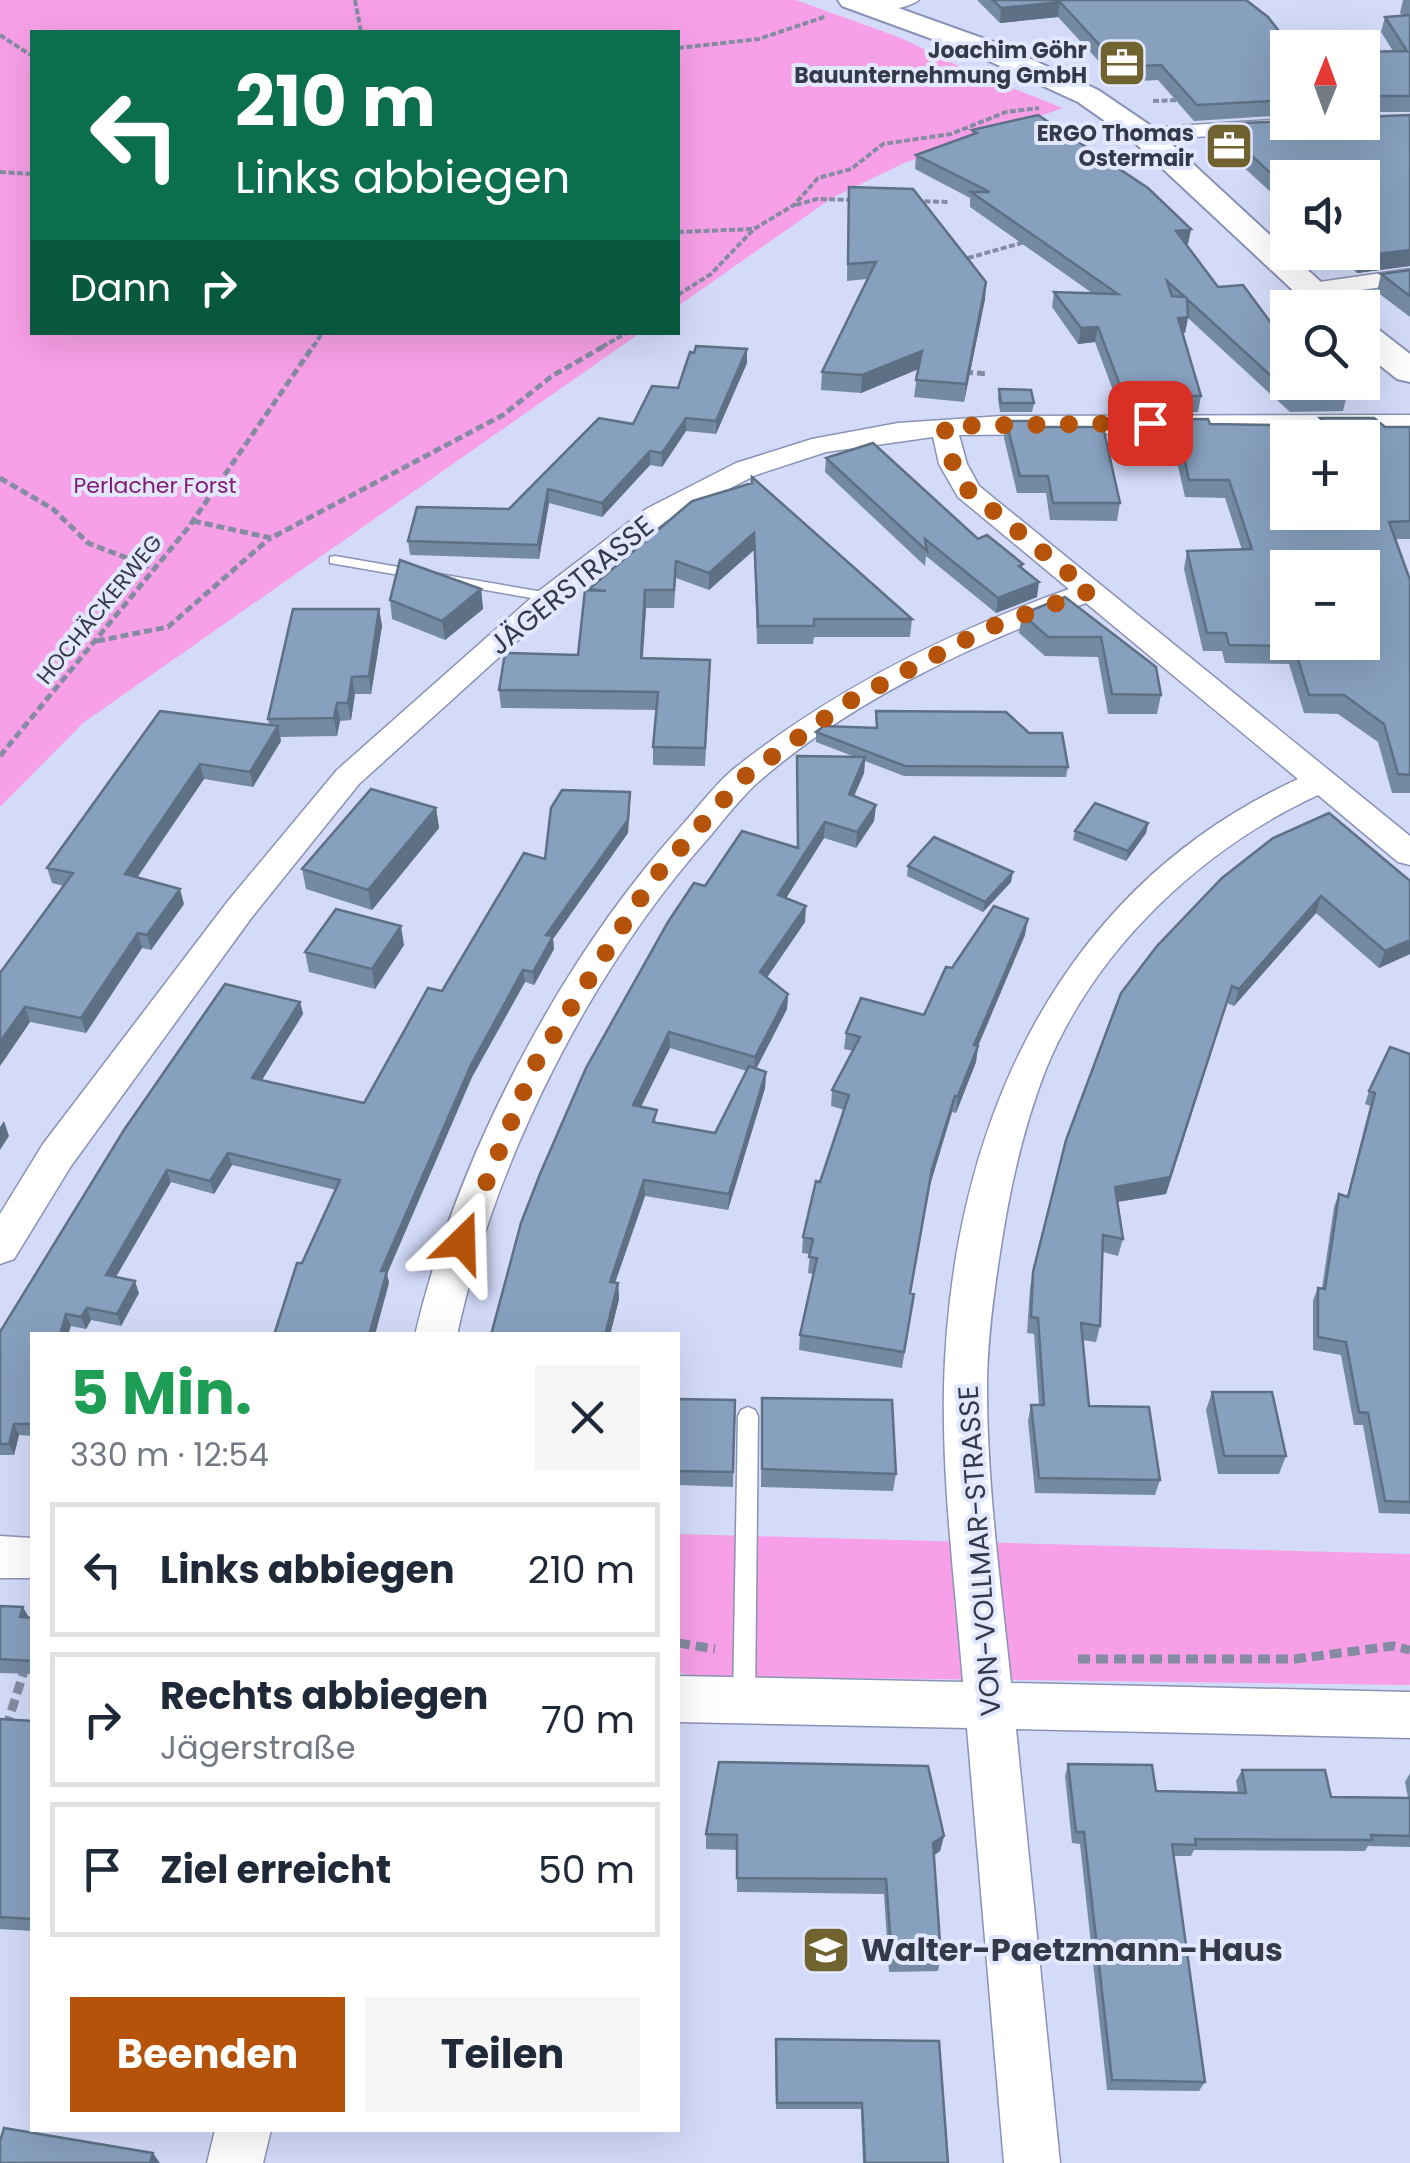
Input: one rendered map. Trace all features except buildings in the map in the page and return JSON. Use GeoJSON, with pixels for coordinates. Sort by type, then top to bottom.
{"type":"FeatureCollection","features":[{"type":"Feature","properties":{"kind":"main road"},"geometry":{"type":"LineString","coordinates":[[852,6],[1043,73],[1142,118],[1313,290]]}},
{"type":"Feature","properties":{"kind":"main road"},"geometry":{"type":"LineString","coordinates":[[1380,348],[1410,370]]}},
{"type":"Feature","properties":{"kind":"street"},"geometry":{"type":"LineString","coordinates":[[852,6],[910,0]]}},
{"type":"Feature","properties":{"kind":"street"},"geometry":{"type":"LineString","coordinates":[[1142,118],[1270,120]]}},
{"type":"Feature","properties":{"kind":"street"},"geometry":{"type":"LineString","coordinates":[[1356,290],[1410,276]]}},
{"type":"Feature","properties":{"kind":"street","name":"JÄGERSTRASSE"},"geometry":{"type":"LineString","coordinates":[[0,1248],[57,1155],[240,909],[348,777],[549,598],[656,516],[746,469],[821,445],[944,426],[1410,423]]}},
{"type":"Feature","properties":{"kind":"street"},"geometry":{"type":"LineString","coordinates":[[944,426],[953,464],[968,490],[1410,854]]}},
{"type":"Feature","properties":{"kind":"street"},"geometry":{"type":"LineString","coordinates":[[437,1332],[450,1272],[534,1066],[652,880],[744,777],[846,703],[988,628],[1090,591]]}},
{"type":"Feature","properties":{"kind":"street","name":"VON-VOLLMAR-STRASSE"},"geometry":{"type":"LineString","coordinates":[[1032,2163],[968,1471],[966,1360],[980,1248],[1011,1119],[1042,1037],[1097,953],[1164,878],[1236,823],[1323,780]]}},
{"type":"Feature","properties":{"kind":"street"},"geometry":{"type":"LineString","coordinates":[[1376,826],[1410,815]]}},
{"type":"Feature","properties":{"kind":"street"},"geometry":{"type":"LineString","coordinates":[[0,1557],[30,1558]]}},
{"type":"Feature","properties":{"kind":"street"},"geometry":{"type":"LineString","coordinates":[[680,1700],[1410,1715]]}},
{"type":"Feature","properties":{"kind":"street"},"geometry":{"type":"LineString","coordinates":[[235,2163],[243,2132]]}},
{"type":"Feature","properties":{"kind":"lane"},"geometry":{"type":"LineString","coordinates":[[336,560],[549,598]]}},
{"type":"Feature","properties":{"kind":"lane"},"geometry":{"type":"LineString","coordinates":[[744,1703],[748,1416]]}},
{"type":"Feature","properties":{"kind":"path"},"geometry":{"type":"LineString","coordinates":[[354,0],[361,30]]}},
{"type":"Feature","properties":{"kind":"path"},"geometry":{"type":"LineString","coordinates":[[680,48],[759,39],[852,6]]}},
{"type":"Feature","properties":{"kind":"path"},"geometry":{"type":"LineString","coordinates":[[0,34],[30,55]]}},
{"type":"Feature","properties":{"kind":"path"},"geometry":{"type":"LineString","coordinates":[[1142,118],[1195,99]]}},
{"type":"Feature","properties":{"kind":"path"},"geometry":{"type":"LineString","coordinates":[[794,206],[818,178],[851,169],[883,144],[951,134],[1006,112],[1046,107]]}},
{"type":"Feature","properties":{"kind":"path"},"geometry":{"type":"LineString","coordinates":[[1052,131],[1080,140]]}},
{"type":"Feature","properties":{"kind":"path"},"geometry":{"type":"LineString","coordinates":[[0,172],[30,174]]}},
{"type":"Feature","properties":{"kind":"path"},"geometry":{"type":"LineString","coordinates":[[680,293],[711,274],[754,229],[794,206],[817,199],[858,200]]}},
{"type":"Feature","properties":{"kind":"path"},"geometry":{"type":"LineString","coordinates":[[913,201],[949,202]]}},
{"type":"Feature","properties":{"kind":"path"},"geometry":{"type":"LineString","coordinates":[[680,232],[754,229]]}},
{"type":"Feature","properties":{"kind":"path"},"geometry":{"type":"LineString","coordinates":[[968,258],[1040,237]]}},
{"type":"Feature","properties":{"kind":"path","name":"HOCHÄCKERWEG"},"geometry":{"type":"LineString","coordinates":[[0,756],[193,521],[321,335]]}},
{"type":"Feature","properties":{"kind":"path"},"geometry":{"type":"LineString","coordinates":[[96,641],[168,626],[270,538],[503,415],[552,376],[623,335]]}},
{"type":"Feature","properties":{"kind":"path"},"geometry":{"type":"LineString","coordinates":[[964,372],[988,374]]}},
{"type":"Feature","properties":{"kind":"path"},"geometry":{"type":"LineString","coordinates":[[0,478],[53,508],[88,543],[156,569]]}},
{"type":"Feature","properties":{"kind":"path"},"geometry":{"type":"LineString","coordinates":[[193,521],[270,538]]}},
{"type":"Feature","properties":{"kind":"path"},"geometry":{"type":"LineString","coordinates":[[680,1643],[744,1653]]}},
{"type":"Feature","properties":{"kind":"path"},"geometry":{"type":"LineString","coordinates":[[1058,1659],[1295,1659],[1394,1646],[1410,1650]]}},
{"type":"Feature","properties":{"kind":"path"},"geometry":{"type":"LineString","coordinates":[[6,1731],[27,1663]]}},
{"type":"Feature","properties":{"kind":"green space","name":"Perlacher Forst"},"geometry":{"type":"Polygon","coordinates":[[[0,0],[796,0],[901,38],[971,72],[1063,108],[904,163],[832,198],[680,305],[680,30],[30,30],[30,335],[637,335],[83,723],[0,807],[0,0]]]}},
{"type":"Feature","properties":{"kind":"green space"},"geometry":{"type":"Polygon","coordinates":[[[680,1534],[1410,1554],[1410,1685],[692,1676],[680,1673],[680,1534]]]}},
{"type":"Feature","properties":{"kind":"place","name":"Joachim Göhr Bauunternehmung GmbH"},"geometry":{"type":"Point","coordinates":[1122,63]}},
{"type":"Feature","properties":{"kind":"place","name":"ERGO Thomas Ostermair"},"geometry":{"type":"Point","coordinates":[1229,146]}},
{"type":"Feature","properties":{"kind":"place","name":"Walter-Paetzmann-Haus"},"geometry":{"type":"Point","coordinates":[826,1950]}},
{"type":"Feature","properties":{"kind":"route"},"geometry":{"type":"LineString","coordinates":[[462,1242],[534,1066],[652,880],[744,777],[846,703],[988,628],[1090,591],[968,490],[953,464],[944,426],[1150,423]]}}]}
